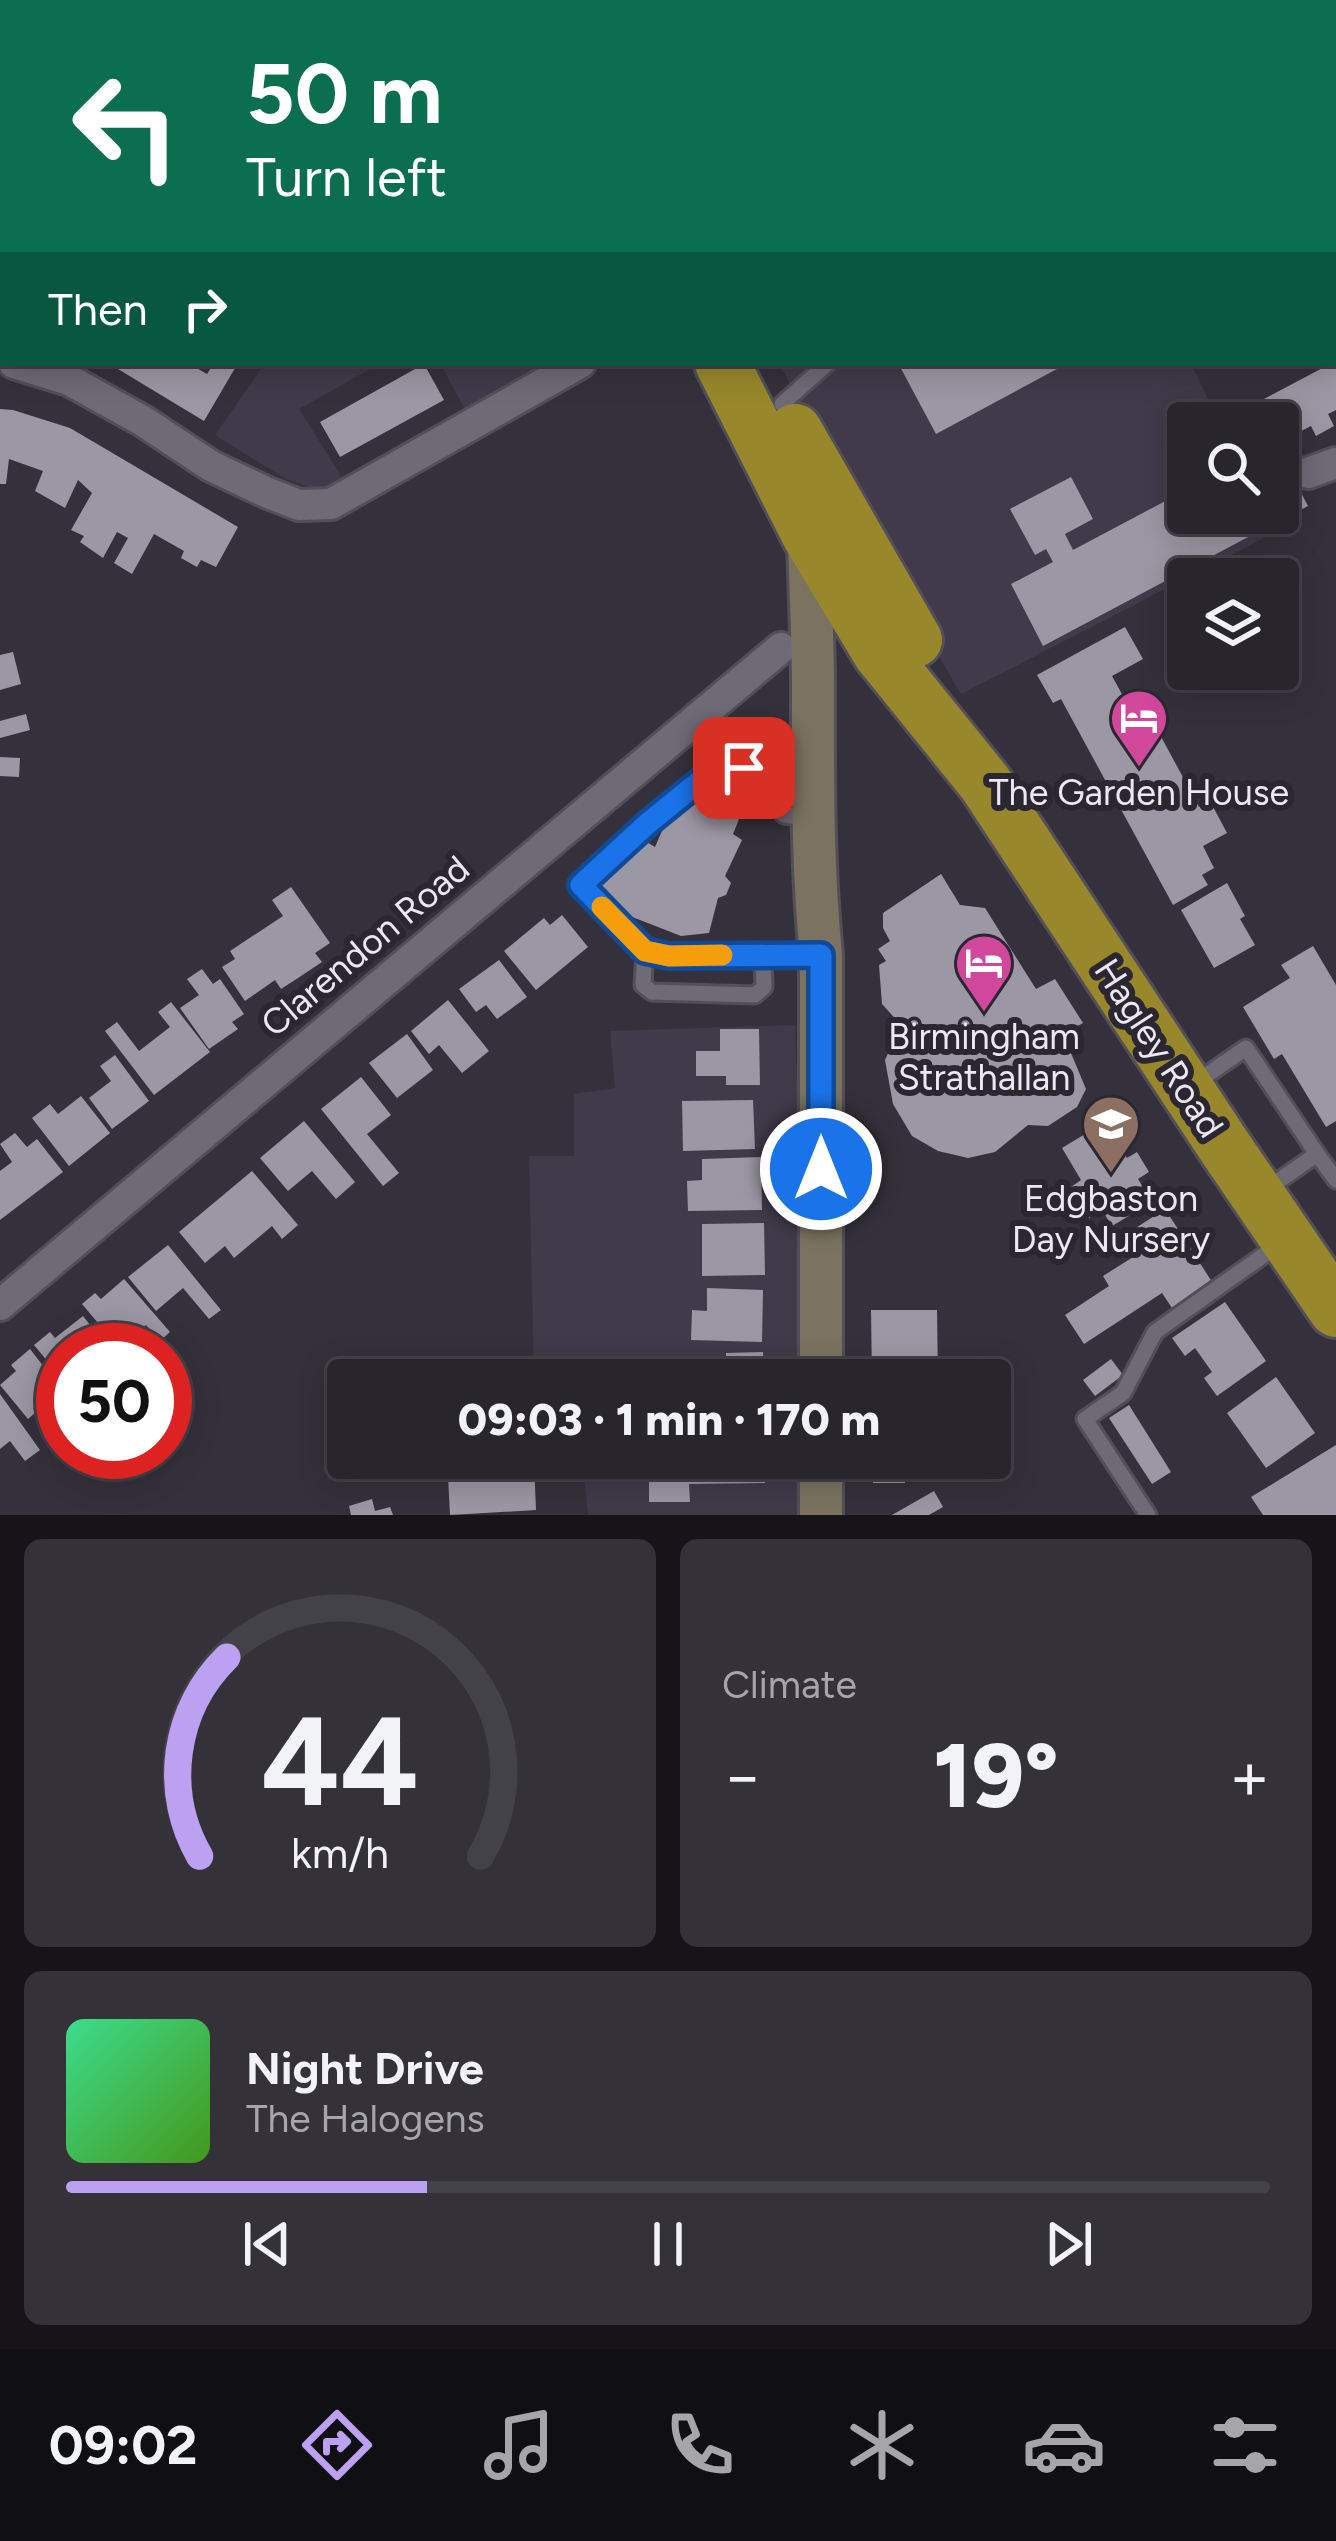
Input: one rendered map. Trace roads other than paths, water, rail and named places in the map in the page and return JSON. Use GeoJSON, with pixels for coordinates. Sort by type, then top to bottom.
{"type":"FeatureCollection","features":[{"type":"Feature","properties":{"kind":"highway","name":"Hagley Road"},"geometry":{"type":"LineString","coordinates":[[724,366],[809,535],[880,653],[985,783],[1335,1307]]}},
{"type":"Feature","properties":{"kind":"highway","name":"Hagley Road"},"geometry":{"type":"LineString","coordinates":[[777,395],[880,566],[985,783]]}},
{"type":"Feature","properties":{"kind":"main road"},"geometry":{"type":"LineString","coordinates":[[777,395],[805,493],[809,535],[812,818],[821,955],[821,1359]]}},
{"type":"Feature","properties":{"kind":"main road"},"geometry":{"type":"LineString","coordinates":[[821,1479],[821,1515]]}},
{"type":"Feature","properties":{"kind":"street"},"geometry":{"type":"LineString","coordinates":[[24,366],[69,380],[211,466],[298,505],[332,504],[575,366]]}},
{"type":"Feature","properties":{"kind":"street","name":"Clarendon Road"},"geometry":{"type":"LineString","coordinates":[[0,1305],[781,648]]}},
{"type":"Feature","properties":{"kind":"lane"},"geometry":{"type":"LineString","coordinates":[[777,395],[823,366]]}},
{"type":"Feature","properties":{"kind":"lane"},"geometry":{"type":"LineString","coordinates":[[812,818],[784,815],[744,768],[722,763],[581,885],[645,951],[669,956],[821,955]]}},
{"type":"Feature","properties":{"kind":"lane"},"geometry":{"type":"LineString","coordinates":[[645,951],[644,985],[652,992],[755,994],[764,987],[763,955]]}},
{"type":"Feature","properties":{"kind":"lane"},"geometry":{"type":"LineString","coordinates":[[1186,1089],[1246,1048],[1336,1180]]}},
{"type":"Feature","properties":{"kind":"lane"},"geometry":{"type":"LineString","coordinates":[[1148,1515],[1085,1419],[1123,1393],[1155,1332],[1273,1218],[1317,1154]]}},
{"type":"Feature","properties":{"kind":"place","name":"The Garden House"},"geometry":{"type":"Point","coordinates":[1139,769]}},
{"type":"Feature","properties":{"kind":"place","name":"Birmingham Strathallan"},"geometry":{"type":"Point","coordinates":[984,1014]}},
{"type":"Feature","properties":{"kind":"place","name":"Edgbaston Day Nursery"},"geometry":{"type":"Point","coordinates":[1111,1175]}}]}
